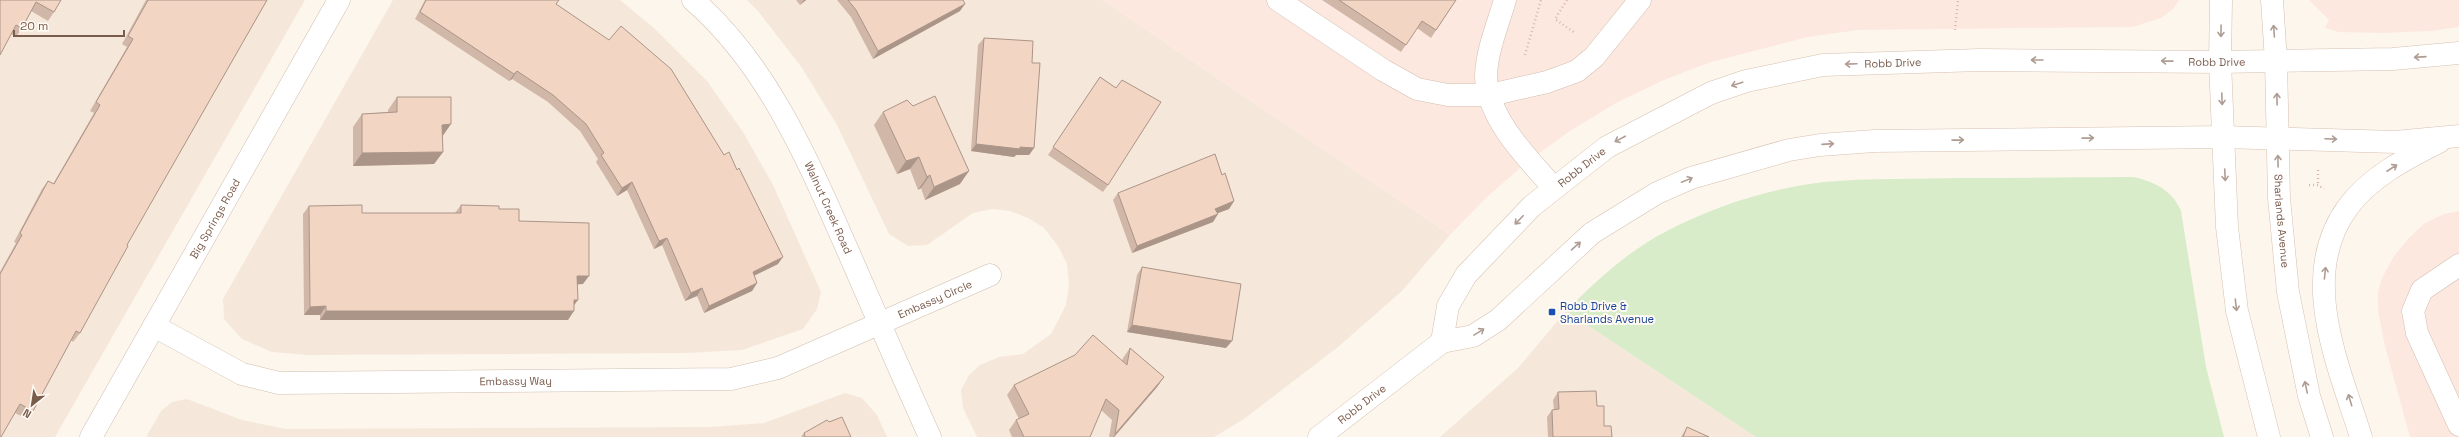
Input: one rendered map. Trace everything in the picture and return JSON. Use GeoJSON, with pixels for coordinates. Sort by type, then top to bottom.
{"type":"FeatureCollection","features":[{"type":"Feature","properties":{"kind":"main road","name":"Big Springs Road"},"geometry":{"type":"LineString","coordinates":[[91,437],[339,0]]}},
{"type":"Feature","properties":{"kind":"main road","name":"Walnut Creek Road"},"geometry":{"type":"LineString","coordinates":[[693,0],[744,56],[780,107],[808,161],[930,437]]}},
{"type":"Feature","properties":{"kind":"main road"},"geometry":{"type":"LineString","coordinates":[[1278,0],[1383,70],[1416,89],[1448,95],[1490,95],[1547,82],[1577,71],[1594,57],[1640,0]]}},
{"type":"Feature","properties":{"kind":"main road"},"geometry":{"type":"LineString","coordinates":[[1504,0],[1486,75],[1490,95],[1501,121],[1515,143],[1554,188]]}},
{"type":"Feature","properties":{"kind":"main road"},"geometry":{"type":"LineString","coordinates":[[2221,0],[2220,62],[2227,228],[2237,311],[2269,437]]}},
{"type":"Feature","properties":{"kind":"main road","name":"Sharlands Avenue"},"geometry":{"type":"LineString","coordinates":[[2272,0],[2276,61],[2279,198],[2288,292],[2309,396],[2322,437]]}},
{"type":"Feature","properties":{"kind":"main road","name":"Robb Drive"},"geometry":{"type":"LineString","coordinates":[[1442,342],[1448,306],[1466,275],[1532,206],[1554,188],[1606,147],[1658,119],[1711,92],[1775,73],[1823,65],[1980,60],[2220,62],[2393,59],[2459,53]]}},
{"type":"Feature","properties":{"kind":"main road","name":"Robb Drive"},"geometry":{"type":"LineString","coordinates":[[1319,437],[1442,342],[1473,336],[1498,320],[1592,233],[1657,193],[1714,171],[1790,150],[1820,145],[1874,141],[2223,136],[2395,142],[2453,137]]}},
{"type":"Feature","properties":{"kind":"main road"},"geometry":{"type":"LineString","coordinates":[[2361,437],[2331,337],[2325,307],[2327,255],[2337,227],[2348,207],[2365,189],[2406,159],[2453,137]]}},
{"type":"Feature","properties":{"kind":"main road"},"geometry":{"type":"LineString","coordinates":[[2459,265],[2422,290],[2412,311],[2417,333],[2459,425]]}},
{"type":"Feature","properties":{"kind":"main road","name":"Embassy Circle"},"geometry":{"type":"LineString","coordinates":[[880,324],[990,275]]}},
{"type":"Feature","properties":{"kind":"main road","name":"Embassy Way"},"geometry":{"type":"LineString","coordinates":[[154,326],[242,374],[286,383],[731,379],[778,368],[880,324]]}},
{"type":"Feature","properties":{"kind":"path"},"geometry":{"type":"LineString","coordinates":[[1529,56],[1525,55],[1541,0]]}},
{"type":"Feature","properties":{"kind":"path"},"geometry":{"type":"LineString","coordinates":[[1567,0],[1554,19],[1579,36]]}},
{"type":"Feature","properties":{"kind":"path"},"geometry":{"type":"LineString","coordinates":[[1955,36],[1958,0]]}},
{"type":"Feature","properties":{"kind":"path"},"geometry":{"type":"LineString","coordinates":[[2318,169],[2318,185]]}},
{"type":"Feature","properties":{"kind":"shaded area"},"geometry":{"type":"Polygon","coordinates":[[[0,0],[305,0],[55,437],[0,437],[0,0]]]}},
{"type":"Feature","properties":{"kind":"shaded area"},"geometry":{"type":"Polygon","coordinates":[[[393,0],[620,0],[654,28],[707,81],[743,132],[773,185],[821,292],[817,309],[803,329],[742,350],[687,353],[307,355],[272,352],[242,339],[224,319],[223,299],[393,0]]]}},
{"type":"Feature","properties":{"kind":"shaded area"},"geometry":{"type":"Polygon","coordinates":[[[747,0],[1102,0],[1450,235],[1402,291],[1338,347],[1244,419],[1214,437],[977,437],[963,408],[961,390],[969,375],[980,365],[999,357],[1023,354],[1051,334],[1066,305],[1069,285],[1067,264],[1058,246],[1043,227],[1028,218],[1010,211],[992,209],[973,213],[927,245],[908,246],[889,234],[837,125],[802,68],[758,11],[747,0]]]}},
{"type":"Feature","properties":{"kind":"shaded area"},"geometry":{"type":"Polygon","coordinates":[[[1102,0],[2179,0],[2173,9],[2161,18],[2133,27],[1858,30],[1808,37],[1711,62],[1664,80],[1616,103],[1570,131],[1527,162],[1487,197],[1450,235],[1102,0]]]}},
{"type":"Feature","properties":{"kind":"shaded area"},"geometry":{"type":"Polygon","coordinates":[[[2309,0],[2459,0],[2459,27],[2431,31],[2384,33],[2338,32],[2325,28],[2329,20],[2309,0]]]}},
{"type":"Feature","properties":{"kind":"shaded area"},"geometry":{"type":"Polygon","coordinates":[[[2459,211],[2459,437],[2410,437],[2385,346],[2378,311],[2378,292],[2382,278],[2394,256],[2409,238],[2425,223],[2444,214],[2459,211]]]}},
{"type":"Feature","properties":{"kind":"shaded area"},"geometry":{"type":"Polygon","coordinates":[[[1566,311],[1756,437],[1440,437],[1518,368],[1566,311]]]}},
{"type":"Feature","properties":{"kind":"shaded area"},"geometry":{"type":"Polygon","coordinates":[[[845,393],[862,398],[877,415],[887,437],[146,437],[161,411],[172,402],[187,399],[242,420],[286,429],[710,427],[764,423],[845,393]]]}},
{"type":"Feature","properties":{"kind":"green space"},"geometry":{"type":"Polygon","coordinates":[[[2133,177],[2148,181],[2162,188],[2178,204],[2181,211],[2206,367],[2224,437],[1756,437],[1566,311],[1625,257],[1665,232],[1702,214],[1742,200],[1783,189],[1824,182],[1859,180],[2133,177]]]}},
{"type":"Feature","properties":{"kind":"building"},"geometry":{"type":"Polygon","coordinates":[[[0,0],[61,0],[54,12],[36,2],[22,28],[16,25],[0,55],[0,0]]]}},
{"type":"Feature","properties":{"kind":"building"},"geometry":{"type":"Polygon","coordinates":[[[148,0],[267,0],[127,245],[128,246],[80,333],[76,331],[33,411],[20,404],[0,437],[0,274],[22,235],[20,233],[48,181],[54,184],[100,105],[96,102],[133,39],[128,36],[148,0]]]}},
{"type":"Feature","properties":{"kind":"building"},"geometry":{"type":"Polygon","coordinates":[[[426,0],[559,0],[556,4],[609,40],[621,26],[671,69],[724,155],[729,152],[737,170],[739,168],[783,257],[753,272],[757,283],[709,306],[702,288],[691,293],[667,238],[659,241],[632,182],[622,188],[601,155],[604,153],[586,124],[553,95],[517,71],[514,74],[420,12],[426,0]]]}},
{"type":"Feature","properties":{"kind":"building"},"geometry":{"type":"Polygon","coordinates":[[[848,0],[963,0],[965,4],[878,51],[856,10],[848,0]]]}},
{"type":"Feature","properties":{"kind":"building"},"geometry":{"type":"Polygon","coordinates":[[[1339,0],[1456,0],[1436,30],[1422,21],[1406,45],[1339,0]]]}},
{"type":"Feature","properties":{"kind":"building"},"geometry":{"type":"Polygon","coordinates":[[[984,38],[1033,41],[1032,63],[1040,63],[1034,148],[1020,147],[1020,149],[976,144],[984,38]]]}},
{"type":"Feature","properties":{"kind":"building"},"geometry":{"type":"Polygon","coordinates":[[[1100,77],[1116,88],[1122,80],[1161,102],[1108,185],[1053,147],[1100,77]]]}},
{"type":"Feature","properties":{"kind":"building"},"geometry":{"type":"Polygon","coordinates":[[[935,96],[969,171],[934,187],[930,175],[927,177],[919,157],[906,161],[883,112],[907,100],[913,106],[935,96]]]}},
{"type":"Feature","properties":{"kind":"building"},"geometry":{"type":"Polygon","coordinates":[[[397,97],[451,97],[451,124],[442,125],[443,152],[362,153],[362,114],[397,112],[397,97]]]}},
{"type":"Feature","properties":{"kind":"building"},"geometry":{"type":"Polygon","coordinates":[[[1215,154],[1222,175],[1225,173],[1234,201],[1215,209],[1218,214],[1137,246],[1118,193],[1215,154]]]}},
{"type":"Feature","properties":{"kind":"building"},"geometry":{"type":"Polygon","coordinates":[[[362,205],[362,213],[461,213],[461,205],[499,206],[499,209],[519,209],[519,221],[589,223],[589,276],[577,276],[578,300],[574,300],[574,311],[326,311],[326,306],[310,307],[309,206],[362,205]]]}},
{"type":"Feature","properties":{"kind":"building"},"geometry":{"type":"Polygon","coordinates":[[[1142,267],[1241,284],[1232,341],[1132,325],[1142,267]]]}},
{"type":"Feature","properties":{"kind":"building"},"geometry":{"type":"Polygon","coordinates":[[[1093,335],[1127,365],[1130,348],[1164,377],[1115,434],[1119,410],[1106,399],[1090,437],[1024,437],[1016,420],[1029,414],[1014,385],[1075,355],[1093,335]]]}},
{"type":"Feature","properties":{"kind":"building"},"geometry":{"type":"Polygon","coordinates":[[[1596,391],[1597,406],[1604,406],[1604,426],[1611,426],[1612,437],[1553,437],[1552,410],[1559,409],[1558,392],[1596,391]]]}},
{"type":"Feature","properties":{"kind":"building"},"geometry":{"type":"Polygon","coordinates":[[[842,417],[851,437],[805,437],[804,433],[827,420],[829,422],[842,417]]]}},
{"type":"Feature","properties":{"kind":"building"},"geometry":{"type":"Polygon","coordinates":[[[1687,427],[1709,437],[1683,437],[1687,427]]]}},
{"type":"Feature","properties":{"kind":"place","name":"Robb Drive & Sharlands Avenue"},"geometry":{"type":"Point","coordinates":[1552,312]}}]}
